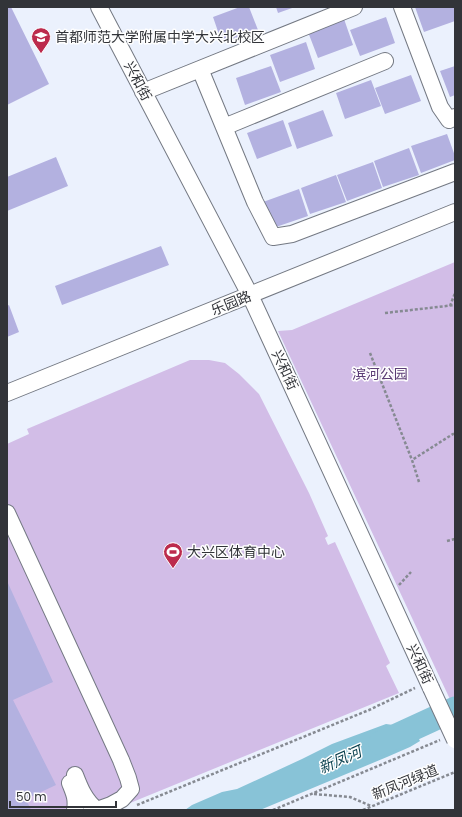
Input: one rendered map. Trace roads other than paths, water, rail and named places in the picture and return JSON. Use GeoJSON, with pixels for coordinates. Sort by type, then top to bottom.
{"type":"FeatureCollection","features":[{"type":"Feature","properties":{"kind":"street","name":"兴和街"},"geometry":{"type":"LineString","coordinates":[[99,7],[250,295],[429,685],[448,740]]}},
{"type":"Feature","properties":{"kind":"street"},"geometry":{"type":"LineString","coordinates":[[143,92],[354,7]]}},
{"type":"Feature","properties":{"kind":"street"},"geometry":{"type":"LineString","coordinates":[[402,7],[440,107],[449,120],[455,118]]}},
{"type":"Feature","properties":{"kind":"street"},"geometry":{"type":"LineString","coordinates":[[224,127],[385,61]]}},
{"type":"Feature","properties":{"kind":"street"},"geometry":{"type":"LineString","coordinates":[[200,69],[256,202],[273,237],[292,234],[455,172]]}},
{"type":"Feature","properties":{"kind":"street","name":"乐园路"},"geometry":{"type":"LineString","coordinates":[[7,393],[455,212]]}},
{"type":"Feature","properties":{"kind":"street"},"geometry":{"type":"LineString","coordinates":[[7,513],[108,731],[128,778],[130,789],[122,799],[97,810],[91,805],[71,775],[76,802],[75,810]]}},
{"type":"Feature","properties":{"kind":"water"},"geometry":{"type":"Polygon","coordinates":[[[386,724],[407,727],[415,731],[420,741],[387,757],[260,810],[185,810],[192,805],[222,792],[237,789],[332,744],[386,724]]]}},
{"type":"Feature","properties":{"kind":"waterway","name":"新凤河"},"geometry":{"type":"LineString","coordinates":[[381,743],[455,709]]}},
{"type":"Feature","properties":{"kind":"place","name":"首都师范大学附属中学大兴北校区"},"geometry":{"type":"Point","coordinates":[41,54]}},
{"type":"Feature","properties":{"kind":"place","name":"大兴区体育中心"},"geometry":{"type":"Point","coordinates":[173,569]}},
{"type":"Feature","properties":{"kind":"park label","name":"滨河公园"},"geometry":{"type":"Point","coordinates":[380,374]}}]}
